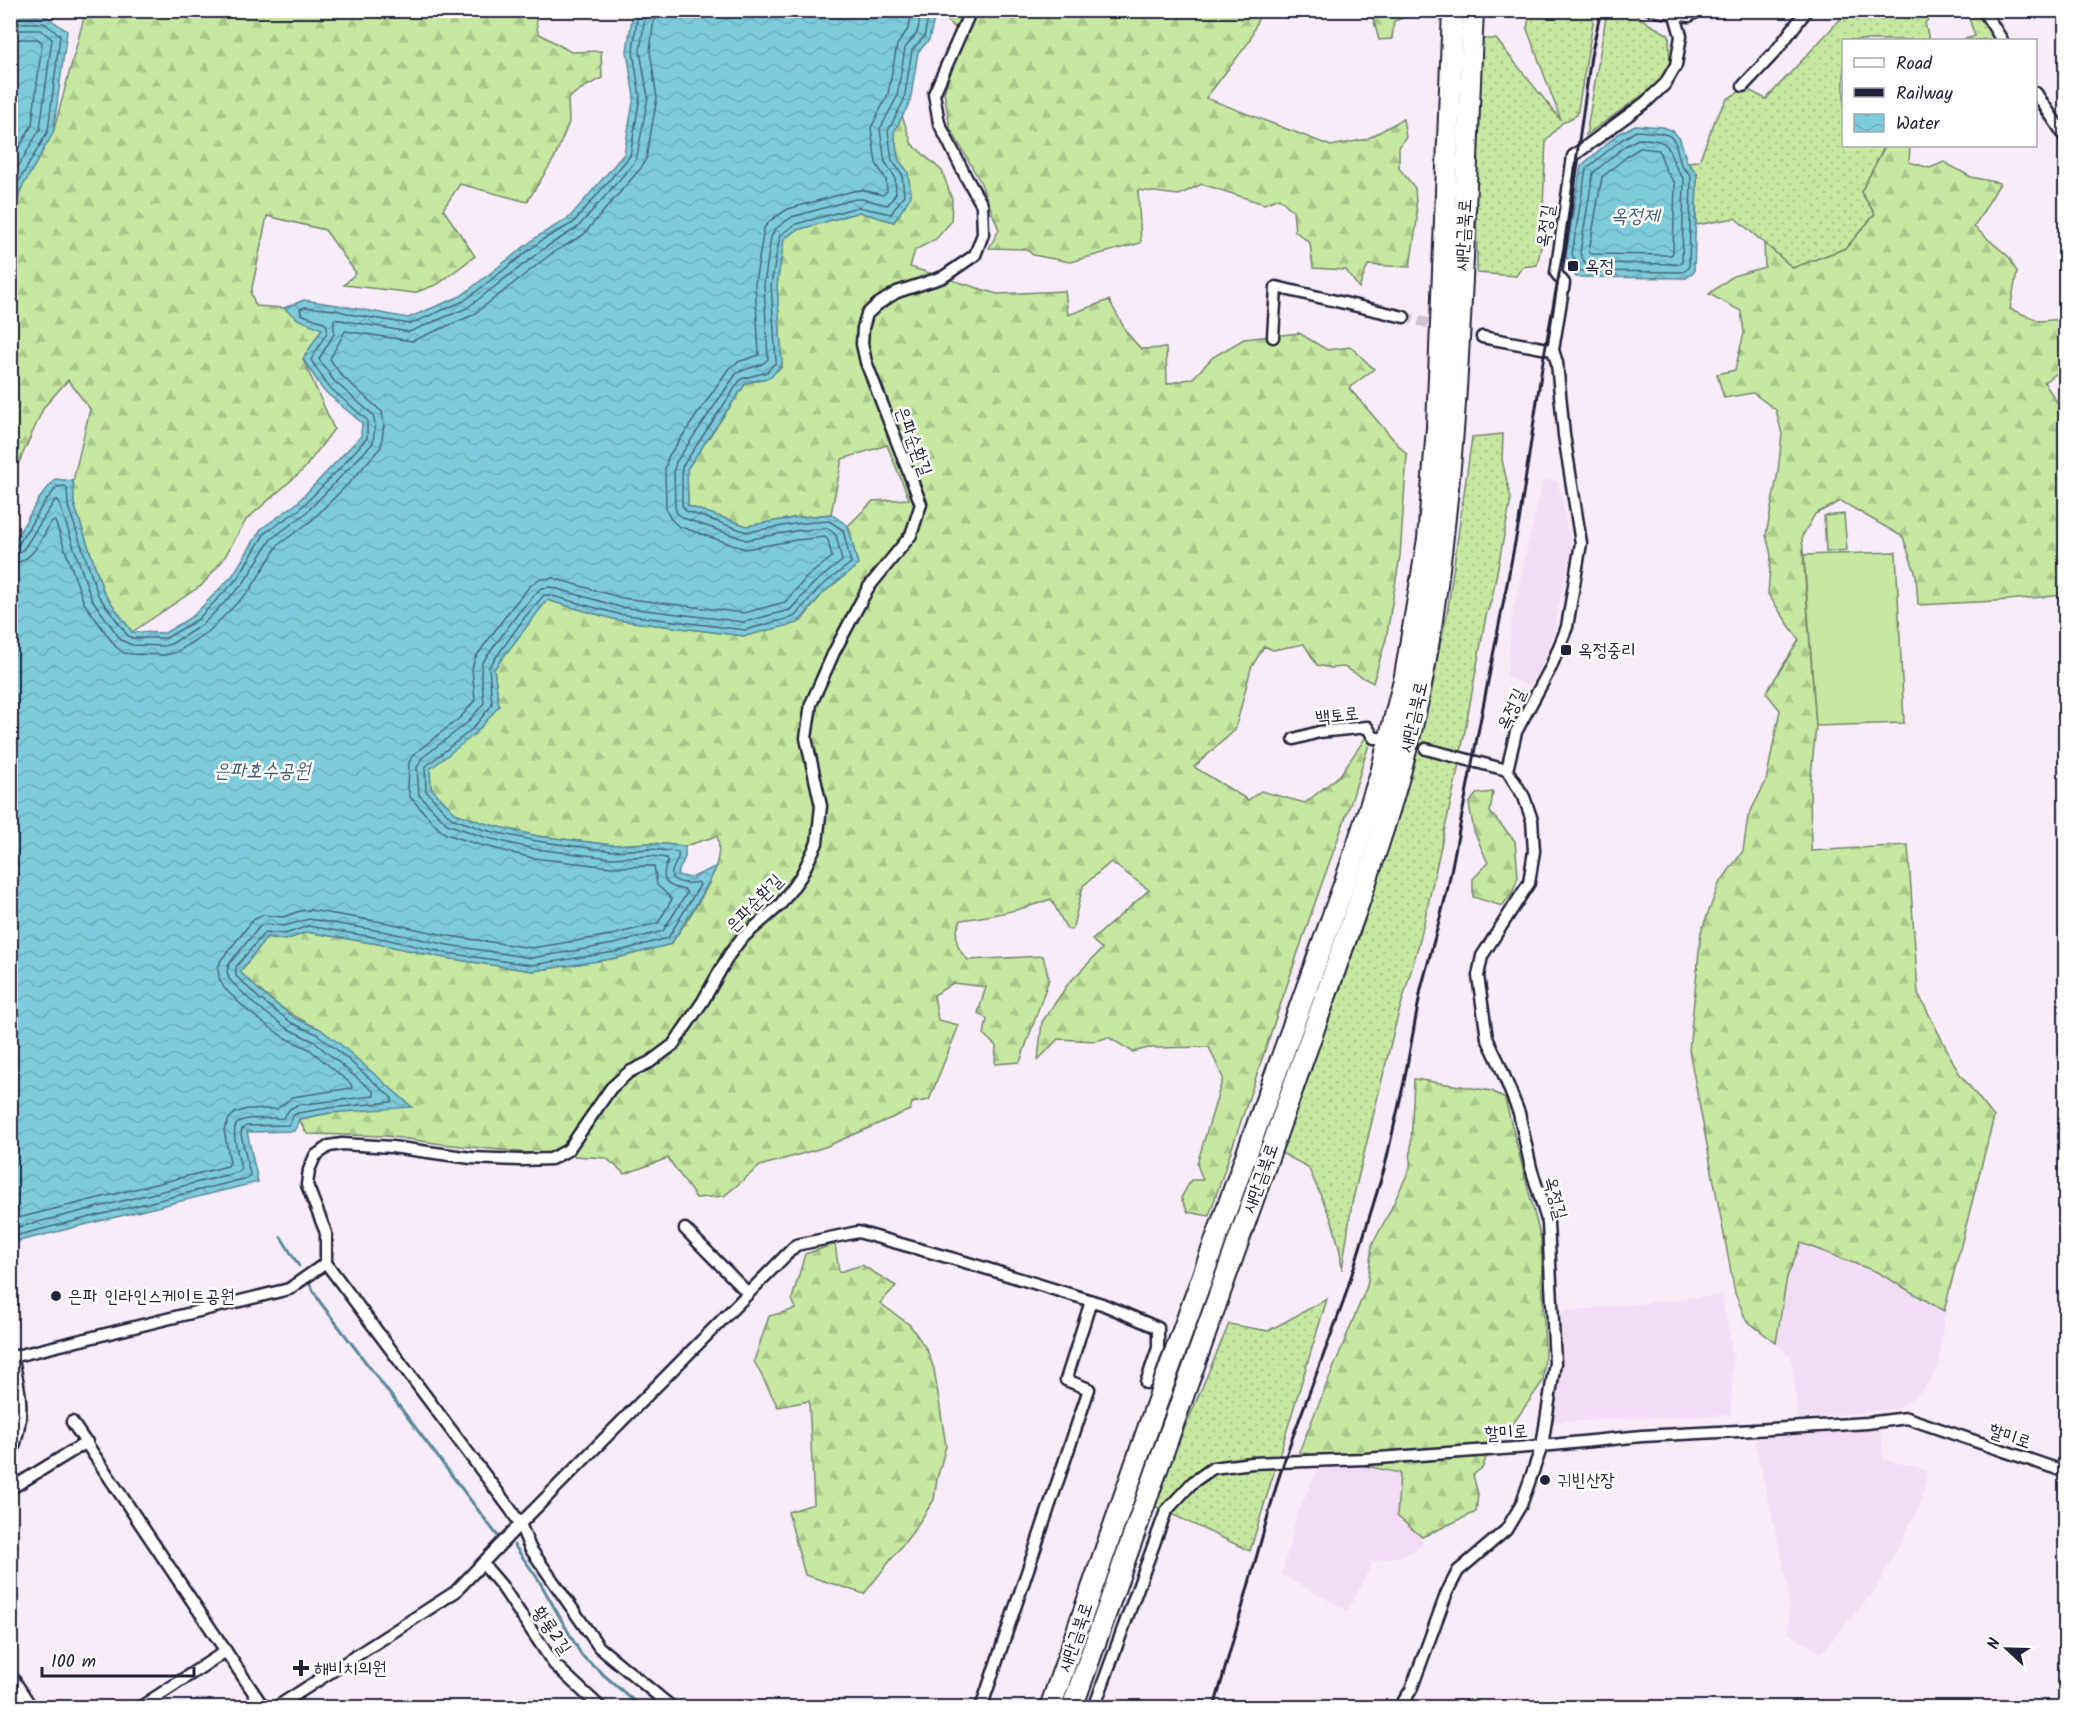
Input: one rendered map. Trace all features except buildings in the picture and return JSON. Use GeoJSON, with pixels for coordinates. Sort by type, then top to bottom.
{"type":"FeatureCollection","features":[{"type":"Feature","properties":{"kind":"highway","name":"새만금북로"},"geometry":{"type":"LineString","coordinates":[[1050,1707],[1147,1431],[1155,1383],[1345,882],[1381,773],[1405,676],[1428,539],[1437,428],[1453,10]]}},
{"type":"Feature","properties":{"kind":"highway","name":"새만금북로"},"geometry":{"type":"LineString","coordinates":[[1072,1707],[1385,826],[1406,749],[1425,666],[1445,532],[1454,428],[1473,10]]}},
{"type":"Feature","properties":{"kind":"street","name":"은파순환길"},"geometry":{"type":"LineString","coordinates":[[326,1263],[327,1233],[307,1185],[309,1170],[315,1156],[329,1146],[342,1144],[392,1147],[471,1158],[520,1160],[550,1159],[567,1150],[611,1088],[629,1072],[650,1062],[673,1045],[741,939],[780,905],[801,876],[817,843],[821,806],[806,738],[811,704],[834,652],[868,588],[911,535],[921,504],[866,362],[862,344],[863,328],[867,314],[878,304],[897,292],[943,277],[975,255],[983,234],[982,205],[939,123],[934,94],[971,10]]}},
{"type":"Feature","properties":{"kind":"street"},"geometry":{"type":"LineString","coordinates":[[1652,10],[1689,16],[1700,10]]}},
{"type":"Feature","properties":{"kind":"street"},"geometry":{"type":"LineString","coordinates":[[1743,86],[1776,51],[1807,10]]}},
{"type":"Feature","properties":{"kind":"street"},"geometry":{"type":"LineString","coordinates":[[1983,10],[2001,39]]}},
{"type":"Feature","properties":{"kind":"street","name":"옥정길"},"geometry":{"type":"LineString","coordinates":[[1399,1707],[1411,1690],[1452,1581],[1458,1571],[1506,1530],[1521,1505],[1542,1446],[1555,1363],[1548,1223],[1531,1168],[1519,1113],[1499,1063],[1486,1038],[1478,976],[1482,956],[1529,883],[1534,851],[1532,820],[1524,797],[1507,770],[1516,732],[1551,667],[1567,627],[1581,543],[1564,435],[1557,363],[1553,350],[1564,283],[1556,273],[1573,156],[1646,102],[1665,84],[1676,65],[1681,36],[1675,15]]}},
{"type":"Feature","properties":{"kind":"street"},"geometry":{"type":"LineString","coordinates":[[2037,94],[2066,138]]}},
{"type":"Feature","properties":{"kind":"street"},"geometry":{"type":"LineString","coordinates":[[1273,337],[1276,287],[1404,317]]}},
{"type":"Feature","properties":{"kind":"street"},"geometry":{"type":"LineString","coordinates":[[1482,337],[1553,350]]}},
{"type":"Feature","properties":{"kind":"street","name":"백토로"},"geometry":{"type":"LineString","coordinates":[[1294,739],[1319,732],[1367,727],[1374,738],[1379,738]]}},
{"type":"Feature","properties":{"kind":"street"},"geometry":{"type":"LineString","coordinates":[[1426,749],[1507,770]]}},
{"type":"Feature","properties":{"kind":"street"},"geometry":{"type":"LineString","coordinates":[[685,1229],[748,1293]]}},
{"type":"Feature","properties":{"kind":"street"},"geometry":{"type":"LineString","coordinates":[[275,1707],[455,1592],[796,1245],[858,1232],[966,1262],[1091,1301],[1158,1328],[1155,1383]]}},
{"type":"Feature","properties":{"kind":"street"},"geometry":{"type":"LineString","coordinates":[[10,1458],[22,1418],[21,1399],[12,1357],[289,1289],[326,1263],[511,1510],[530,1548],[598,1647],[673,1707]]}},
{"type":"Feature","properties":{"kind":"street"},"geometry":{"type":"LineString","coordinates":[[981,1707],[1089,1389],[1066,1380],[1091,1301]]}},
{"type":"Feature","properties":{"kind":"street","name":"할미로"},"geometry":{"type":"LineString","coordinates":[[1094,1707],[1167,1511],[1193,1482],[1213,1468],[1252,1463],[1365,1459],[1642,1436],[1867,1423],[1907,1418],[2066,1472]]}},
{"type":"Feature","properties":{"kind":"street"},"geometry":{"type":"LineString","coordinates":[[72,1422],[264,1707]]}},
{"type":"Feature","properties":{"kind":"street"},"geometry":{"type":"LineString","coordinates":[[10,1489],[87,1442]]}},
{"type":"Feature","properties":{"kind":"street","name":"황룡2길"},"geometry":{"type":"LineString","coordinates":[[483,1564],[501,1585],[554,1664],[602,1707]]}},
{"type":"Feature","properties":{"kind":"street"},"geometry":{"type":"LineString","coordinates":[[139,1707],[226,1651]]}},
{"type":"Feature","properties":{"kind":"street"},"geometry":{"type":"LineString","coordinates":[[10,1674],[32,1707]]}},
{"type":"Feature","properties":{"kind":"shaded area"},"geometry":{"type":"Polygon","coordinates":[[[1543,480],[1558,481],[1572,550],[1548,655],[1530,686],[1507,676],[1513,610],[1543,480]]]}},
{"type":"Feature","properties":{"kind":"shaded area"},"geometry":{"type":"Polygon","coordinates":[[[1801,1243],[1877,1272],[1944,1311],[1939,1367],[1920,1393],[1897,1409],[1798,1419],[1791,1357],[1776,1343],[1787,1277],[1801,1243]]]}},
{"type":"Feature","properties":{"kind":"shaded area"},"geometry":{"type":"Polygon","coordinates":[[[1722,1295],[1733,1355],[1731,1415],[1554,1422],[1559,1312],[1722,1295]]]}},
{"type":"Feature","properties":{"kind":"shaded area"},"geometry":{"type":"Polygon","coordinates":[[[1881,1426],[1883,1459],[1928,1470],[1919,1507],[1876,1589],[1821,1653],[1789,1634],[1788,1585],[1755,1443],[1758,1436],[1881,1426]]]}},
{"type":"Feature","properties":{"kind":"shaded area"},"geometry":{"type":"Polygon","coordinates":[[[1323,1457],[1400,1473],[1397,1516],[1422,1537],[1422,1546],[1407,1554],[1373,1562],[1348,1611],[1282,1575],[1296,1517],[1323,1457]]]}},
{"type":"Feature","properties":{"kind":"green space"},"geometry":{"type":"Polygon","coordinates":[[[1019,10],[1261,11],[1249,42],[1206,98],[1331,146],[1367,139],[1403,119],[1406,137],[1399,147],[1399,168],[1415,188],[1417,220],[1410,267],[1368,265],[1359,288],[1346,270],[1313,268],[1310,243],[1295,231],[1293,211],[1279,198],[1264,204],[1202,184],[1179,195],[1138,190],[1141,243],[1070,262],[1033,255],[1026,249],[989,248],[999,230],[980,181],[950,128],[944,92],[953,64],[976,11],[1015,12],[1019,10]]]}},
{"type":"Feature","properties":{"kind":"green space"},"geometry":{"type":"Polygon","coordinates":[[[1966,10],[1974,11],[1986,24],[1994,39],[1965,39],[1975,36],[1966,10]]]}},
{"type":"Feature","properties":{"kind":"green space"},"geometry":{"type":"Polygon","coordinates":[[[79,11],[536,11],[538,33],[571,52],[601,51],[602,78],[579,90],[568,99],[569,122],[555,157],[527,202],[460,184],[443,209],[475,256],[438,284],[414,293],[344,285],[356,273],[325,230],[267,216],[251,293],[256,306],[284,308],[322,329],[303,359],[334,429],[304,469],[246,520],[223,560],[202,585],[132,632],[104,593],[74,504],[73,481],[90,409],[68,380],[44,407],[11,480],[11,224],[14,220],[20,191],[53,133],[85,14],[79,11]]]}},
{"type":"Feature","properties":{"kind":"green space"},"geometry":{"type":"Polygon","coordinates":[[[938,11],[963,11],[955,28],[938,11]]]}},
{"type":"Feature","properties":{"kind":"green space"},"geometry":{"type":"Polygon","coordinates":[[[1371,11],[1412,11],[1414,14],[1394,21],[1392,39],[1379,40],[1371,11]]]}},
{"type":"Feature","properties":{"kind":"green space"},"geometry":{"type":"Polygon","coordinates":[[[1530,11],[1595,11],[1577,115],[1562,123],[1546,140],[1544,233],[1537,265],[1522,267],[1516,276],[1477,273],[1476,175],[1481,39],[1496,39],[1561,120],[1527,29],[1530,11]]]}},
{"type":"Feature","properties":{"kind":"green space"},"geometry":{"type":"Polygon","coordinates":[[[1607,11],[1632,11],[1669,35],[1670,66],[1655,86],[1586,135],[1607,11]]]}},
{"type":"Feature","properties":{"kind":"green space"},"geometry":{"type":"Polygon","coordinates":[[[1848,11],[1937,11],[1925,23],[1929,39],[1842,39],[1842,147],[1884,147],[1861,192],[1875,214],[1846,248],[1793,268],[1735,218],[1696,225],[1697,174],[1687,162],[1699,161],[1716,118],[1727,99],[1745,88],[1766,99],[1848,11]]]}},
{"type":"Feature","properties":{"kind":"green space"},"geometry":{"type":"Polygon","coordinates":[[[902,116],[912,144],[942,171],[952,199],[951,222],[936,239],[915,250],[910,267],[997,294],[1065,291],[1068,315],[1109,300],[1127,333],[1141,349],[1166,348],[1167,384],[1193,378],[1213,357],[1244,339],[1299,333],[1327,350],[1351,347],[1374,369],[1349,388],[1407,455],[1400,556],[1386,639],[1373,683],[1344,667],[1331,668],[1317,665],[1304,644],[1273,650],[1264,646],[1251,668],[1235,730],[1194,767],[1248,800],[1261,791],[1305,803],[1340,775],[1366,737],[1369,744],[1209,1216],[1188,1212],[1181,1198],[1191,1180],[1203,1180],[1197,1164],[1223,1078],[1209,1047],[1148,1048],[1133,1052],[1108,1037],[1096,1041],[1058,1039],[1038,1060],[1042,1022],[1068,984],[1102,949],[1092,940],[1149,890],[1111,862],[1083,886],[1072,930],[1067,929],[1051,899],[1007,912],[961,920],[958,926],[956,936],[958,946],[968,960],[1043,956],[1049,979],[1020,1062],[995,1064],[996,1046],[984,1035],[987,1019],[978,1013],[986,987],[953,983],[934,995],[938,1020],[959,1025],[929,1100],[912,1103],[910,1110],[825,1147],[760,1166],[724,1196],[696,1198],[668,1158],[625,1174],[606,1158],[539,1154],[386,1136],[307,1134],[299,1119],[330,1113],[320,1029],[277,1004],[240,972],[267,937],[286,940],[307,932],[445,958],[533,971],[617,958],[671,944],[696,907],[712,877],[717,862],[719,848],[717,836],[685,846],[651,843],[613,845],[537,836],[454,813],[431,788],[430,769],[499,706],[494,669],[547,600],[617,620],[745,636],[801,621],[823,593],[858,565],[848,526],[873,501],[909,499],[887,445],[842,459],[831,514],[747,526],[688,506],[687,469],[746,383],[762,380],[782,367],[777,285],[784,239],[797,230],[859,212],[894,222],[908,172],[898,159],[894,132],[902,116]]]}},
{"type":"Feature","properties":{"kind":"green space"},"geometry":{"type":"Polygon","coordinates":[[[1884,147],[1910,147],[1909,162],[1930,168],[1944,162],[1971,177],[2000,183],[1974,227],[2009,257],[2017,272],[2010,309],[2040,321],[2063,319],[2066,325],[2065,368],[2044,382],[2065,415],[2065,595],[1918,605],[1916,575],[1903,537],[1841,501],[1815,514],[1802,537],[1816,726],[1810,785],[1811,851],[1908,845],[1918,993],[1959,1073],[1994,1117],[1944,1311],[1877,1272],[1801,1243],[1787,1277],[1776,1343],[1746,1320],[1735,1293],[1689,1050],[1701,932],[1719,884],[1743,851],[1748,817],[1766,781],[1780,710],[1766,693],[1799,640],[1768,594],[1771,555],[1766,535],[1778,472],[1782,434],[1776,410],[1753,393],[1724,398],[1717,374],[1735,370],[1744,333],[1741,311],[1709,294],[1733,276],[1765,267],[1764,243],[1793,268],[1846,248],[1875,214],[1861,192],[1884,147]]]}},
{"type":"Feature","properties":{"kind":"green space"},"geometry":{"type":"Polygon","coordinates":[[[1503,434],[1502,460],[1511,499],[1492,598],[1486,616],[1457,774],[1420,940],[1395,1026],[1352,1203],[1342,1270],[1340,1251],[1332,1221],[1308,1167],[1281,1153],[1367,914],[1414,759],[1447,614],[1472,437],[1503,434]]]}},
{"type":"Feature","properties":{"kind":"green space"},"geometry":{"type":"Polygon","coordinates":[[[1844,514],[1847,550],[1826,552],[1824,516],[1844,514]]]}},
{"type":"Feature","properties":{"kind":"green space"},"geometry":{"type":"Polygon","coordinates":[[[1896,552],[1904,723],[1816,726],[1804,555],[1896,552]]]}},
{"type":"Feature","properties":{"kind":"green space"},"geometry":{"type":"Polygon","coordinates":[[[1493,792],[1490,812],[1515,841],[1518,877],[1512,894],[1502,906],[1473,897],[1473,879],[1488,863],[1474,831],[1469,804],[1476,794],[1493,792]]]}},
{"type":"Feature","properties":{"kind":"green space"},"geometry":{"type":"Polygon","coordinates":[[[1414,1079],[1492,1091],[1505,1099],[1541,1239],[1545,1354],[1543,1381],[1510,1428],[1491,1442],[1483,1467],[1473,1475],[1478,1494],[1476,1512],[1422,1537],[1397,1516],[1400,1473],[1299,1452],[1367,1286],[1372,1245],[1410,1168],[1414,1079]]]}},
{"type":"Feature","properties":{"kind":"green space"},"geometry":{"type":"Polygon","coordinates":[[[835,1244],[839,1272],[862,1265],[896,1286],[880,1303],[910,1325],[927,1350],[934,1369],[946,1446],[934,1500],[912,1533],[864,1594],[805,1575],[788,1512],[814,1504],[809,1401],[778,1407],[754,1361],[769,1316],[796,1309],[792,1299],[805,1254],[835,1244]]]}},
{"type":"Feature","properties":{"kind":"green space"},"geometry":{"type":"Polygon","coordinates":[[[1327,1299],[1250,1551],[1152,1505],[1229,1324],[1268,1331],[1327,1299]]]}},
{"type":"Feature","properties":{"kind":"water","name":"은파호수공원"},"geometry":{"type":"Polygon","coordinates":[[[633,11],[936,11],[929,40],[918,52],[910,102],[894,132],[898,159],[908,172],[911,196],[894,222],[859,212],[797,230],[784,239],[777,285],[782,364],[771,377],[746,383],[687,469],[688,506],[747,526],[831,514],[848,526],[858,565],[823,593],[798,623],[745,636],[617,620],[547,600],[494,669],[499,706],[476,733],[430,769],[431,788],[455,813],[487,824],[537,836],[613,845],[651,843],[685,846],[685,857],[677,875],[691,878],[717,866],[671,944],[617,958],[533,971],[445,958],[307,932],[286,940],[267,937],[240,972],[263,994],[295,1018],[320,1029],[340,1044],[412,1107],[330,1113],[299,1119],[295,1131],[247,1132],[258,1182],[11,1243],[11,546],[39,499],[55,479],[73,481],[74,504],[104,593],[132,632],[165,633],[193,616],[233,575],[261,529],[296,504],[361,436],[362,423],[323,390],[303,359],[322,329],[298,319],[284,308],[304,300],[408,318],[461,296],[538,236],[569,218],[624,154],[634,97],[627,51],[633,11]]]}},
{"type":"Feature","properties":{"kind":"water"},"geometry":{"type":"Polygon","coordinates":[[[11,17],[47,17],[67,31],[53,133],[20,191],[14,220],[11,224],[11,17]]]}},
{"type":"Feature","properties":{"kind":"water","name":"옥정제"},"geometry":{"type":"Polygon","coordinates":[[[1635,125],[1663,127],[1673,131],[1680,139],[1687,162],[1697,173],[1694,272],[1686,278],[1576,277],[1566,256],[1581,166],[1618,134],[1635,125]]]}},
{"type":"Feature","properties":{"kind":"waterway"},"geometry":{"type":"LineString","coordinates":[[281,1237],[299,1266]]}},
{"type":"Feature","properties":{"kind":"waterway"},"geometry":{"type":"LineString","coordinates":[[308,1281],[320,1302],[497,1535]]}},
{"type":"Feature","properties":{"kind":"waterway"},"geometry":{"type":"LineString","coordinates":[[514,1545],[538,1579],[582,1656],[642,1708]]}},
{"type":"Feature","properties":{"kind":"tunnel"},"geometry":{"type":"LineString","coordinates":[[1404,317],[1482,337]]}},
{"type":"Feature","properties":{"kind":"railway"},"geometry":{"type":"LineString","coordinates":[[1214,1708],[1278,1480],[1343,1303],[1385,1166],[1404,1082],[1421,989],[1447,892],[1519,522],[1542,367],[1564,247],[1591,56],[1601,10]]}},
{"type":"Feature","properties":{"kind":"place","name":"옥정"},"geometry":{"type":"Point","coordinates":[1573,266]}},
{"type":"Feature","properties":{"kind":"place","name":"옥정중리"},"geometry":{"type":"Point","coordinates":[1566,650]}},
{"type":"Feature","properties":{"kind":"place","name":"은파 인라인스케이트공원"},"geometry":{"type":"Point","coordinates":[56,1296]}},
{"type":"Feature","properties":{"kind":"place","name":"귀빈산장"},"geometry":{"type":"Point","coordinates":[1545,1480]}},
{"type":"Feature","properties":{"kind":"place","name":"해비치의원"},"geometry":{"type":"Point","coordinates":[301,1668]}}]}
